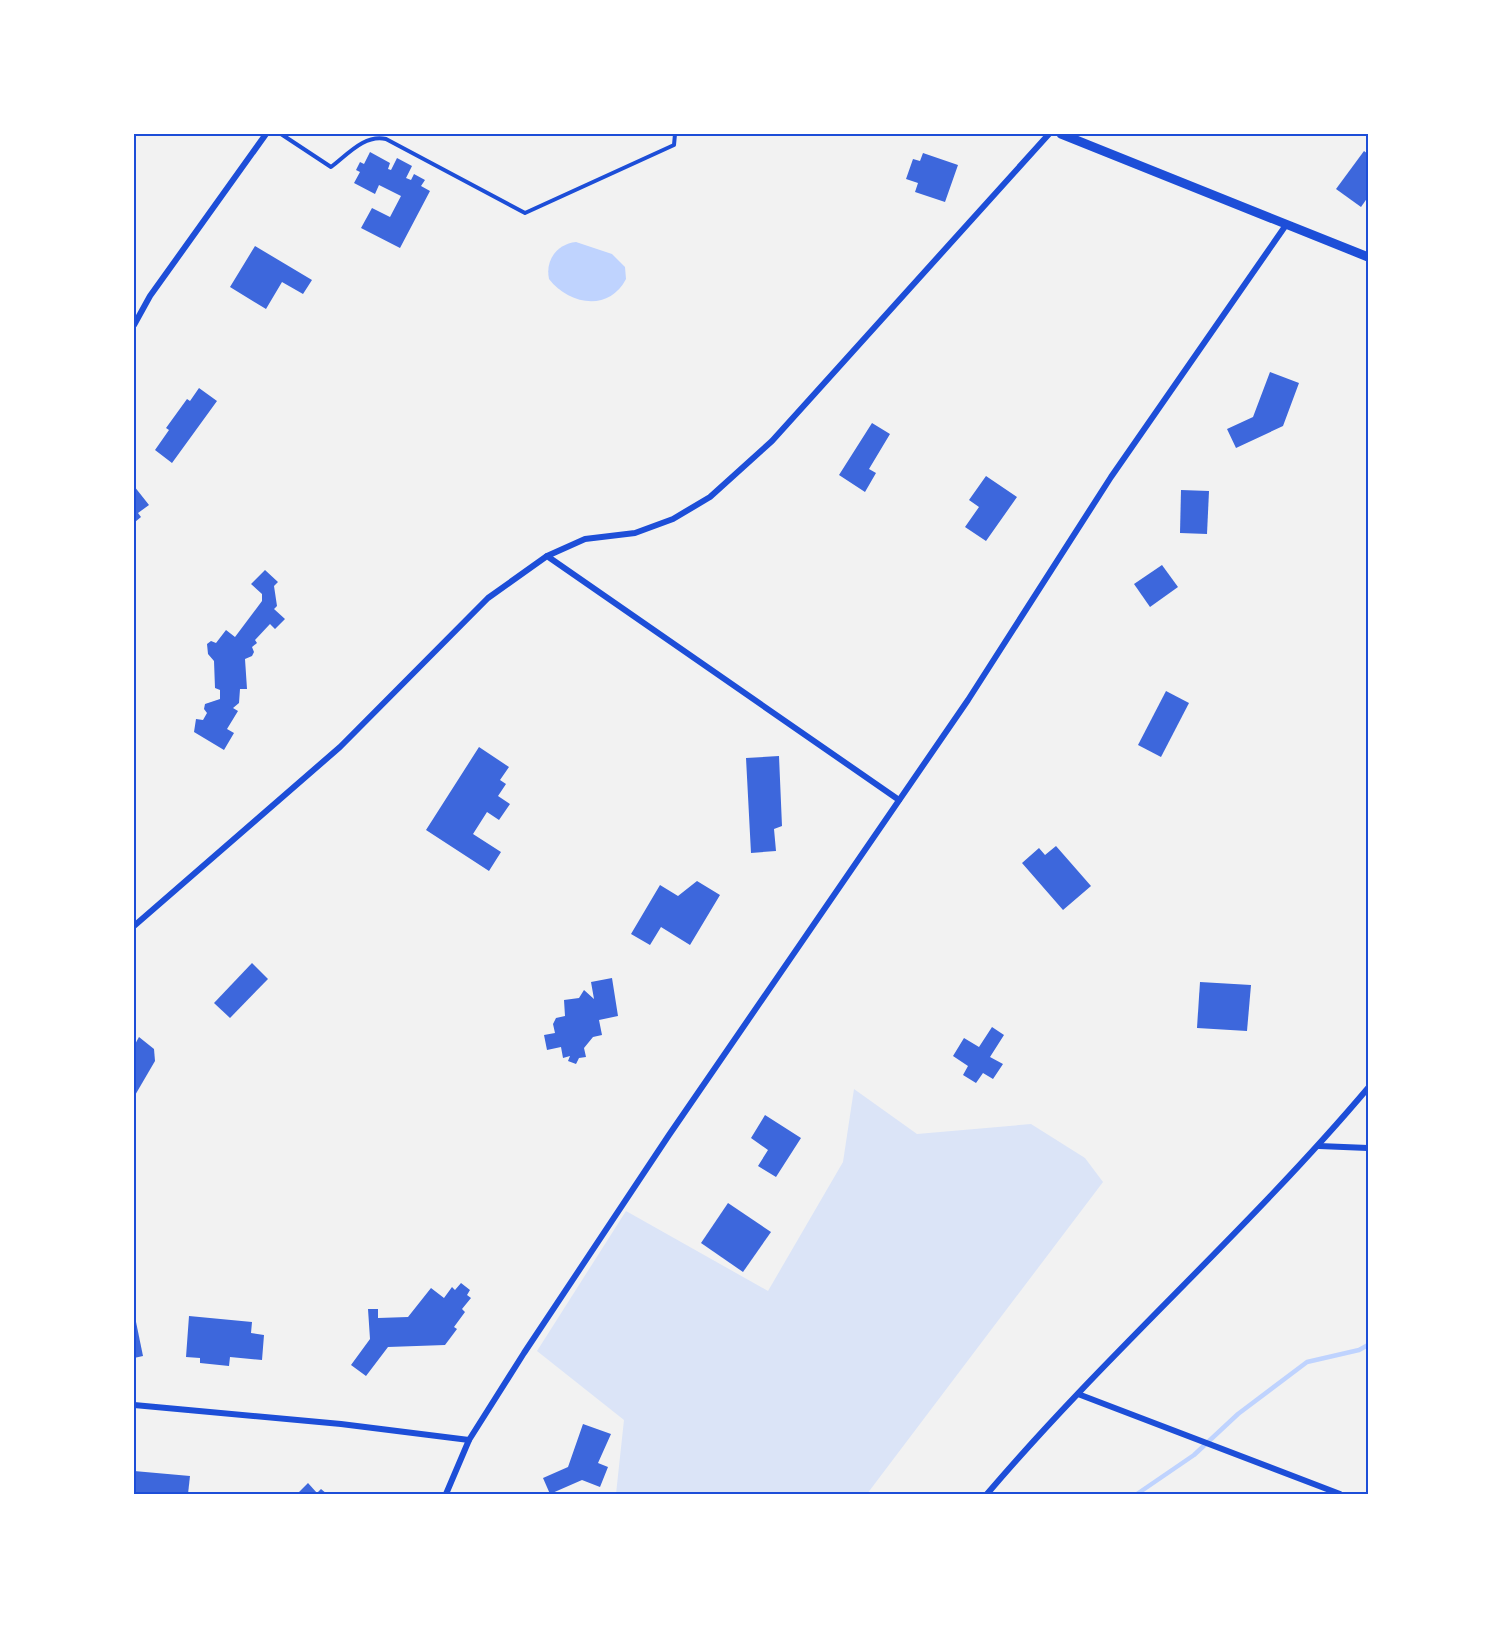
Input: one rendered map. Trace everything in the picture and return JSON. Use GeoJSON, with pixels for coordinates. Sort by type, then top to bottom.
{"type":"FeatureCollection","features":[{"type":"Feature","properties":{"kind":"street"},"geometry":{"type":"LineString","coordinates":[[134,325],[150,296],[266,134]]}},
{"type":"Feature","properties":{"kind":"street"},"geometry":{"type":"LineString","coordinates":[[134,926],[340,747],[488,598],[547,556],[585,539],[635,533],[673,519],[710,497],[772,441],[1049,134]]}},
{"type":"Feature","properties":{"kind":"street"},"geometry":{"type":"LineString","coordinates":[[1061,134],[1368,257]]}},
{"type":"Feature","properties":{"kind":"street"},"geometry":{"type":"LineString","coordinates":[[446,1494],[469,1440],[669,1135],[899,800],[1111,477],[1286,225]]}},
{"type":"Feature","properties":{"kind":"street"},"geometry":{"type":"LineString","coordinates":[[547,556],[899,800]]}},
{"type":"Feature","properties":{"kind":"street"},"geometry":{"type":"LineString","coordinates":[[987,1494],[1078,1394],[1319,1146],[1368,1088]]}},
{"type":"Feature","properties":{"kind":"street"},"geometry":{"type":"LineString","coordinates":[[1319,1146],[1368,1148]]}},
{"type":"Feature","properties":{"kind":"street"},"geometry":{"type":"LineString","coordinates":[[1078,1394],[1340,1494]]}},
{"type":"Feature","properties":{"kind":"street"},"geometry":{"type":"LineString","coordinates":[[134,1405],[341,1424],[469,1440]]}},
{"type":"Feature","properties":{"kind":"lane"},"geometry":{"type":"LineString","coordinates":[[281,134],[331,167],[375,136],[386,139],[525,213],[674,145],[675,134]]}},
{"type":"Feature","properties":{"kind":"shaded area"},"geometry":{"type":"Polygon","coordinates":[[[854,1089],[917,1134],[1031,1124],[1085,1158],[1103,1182],[867,1494],[616,1494],[624,1420],[537,1351],[626,1211],[768,1291],[843,1162],[854,1089]]]}},
{"type":"Feature","properties":{"kind":"water"},"geometry":{"type":"Polygon","coordinates":[[[576,242],[612,254],[625,267],[626,279],[619,290],[610,297],[589,301],[578,299],[567,295],[549,279],[549,265],[554,254],[563,246],[576,242]]]}},
{"type":"Feature","properties":{"kind":"building"},"geometry":{"type":"Polygon","coordinates":[[[1364,151],[1368,154],[1368,197],[1361,207],[1336,189],[1364,151]]]}},
{"type":"Feature","properties":{"kind":"building"},"geometry":{"type":"Polygon","coordinates":[[[370,152],[390,163],[388,169],[391,170],[397,158],[412,166],[406,178],[411,180],[414,174],[425,180],[421,186],[430,191],[400,248],[361,228],[372,208],[390,217],[401,196],[379,185],[375,194],[354,183],[360,172],[356,170],[360,162],[364,164],[370,152]]]}},
{"type":"Feature","properties":{"kind":"building"},"geometry":{"type":"Polygon","coordinates":[[[923,153],[958,165],[945,202],[915,192],[918,183],[906,179],[913,159],[920,161],[923,153]]]}},
{"type":"Feature","properties":{"kind":"building"},"geometry":{"type":"Polygon","coordinates":[[[255,246],[312,280],[303,294],[282,282],[266,309],[230,287],[255,246]]]}},
{"type":"Feature","properties":{"kind":"building"},"geometry":{"type":"Polygon","coordinates":[[[1270,372],[1299,383],[1283,426],[1236,448],[1227,429],[1253,417],[1270,372]]]}},
{"type":"Feature","properties":{"kind":"building"},"geometry":{"type":"Polygon","coordinates":[[[199,388],[217,401],[172,463],[155,450],[169,430],[166,428],[187,399],[190,401],[199,388]]]}},
{"type":"Feature","properties":{"kind":"building"},"geometry":{"type":"Polygon","coordinates":[[[872,423],[890,434],[869,469],[876,473],[865,492],[839,475],[872,423]]]}},
{"type":"Feature","properties":{"kind":"building"},"geometry":{"type":"Polygon","coordinates":[[[986,476],[1017,497],[986,541],[965,527],[979,507],[969,500],[986,476]]]}},
{"type":"Feature","properties":{"kind":"building"},"geometry":{"type":"Polygon","coordinates":[[[134,486],[149,505],[138,513],[141,517],[135,522],[134,486]]]}},
{"type":"Feature","properties":{"kind":"building"},"geometry":{"type":"Polygon","coordinates":[[[1181,490],[1209,491],[1207,534],[1180,533],[1181,490]]]}},
{"type":"Feature","properties":{"kind":"building"},"geometry":{"type":"Polygon","coordinates":[[[1162,565],[1178,587],[1150,607],[1134,584],[1162,565]]]}},
{"type":"Feature","properties":{"kind":"building"},"geometry":{"type":"Polygon","coordinates":[[[265,570],[278,582],[274,586],[277,606],[274,609],[285,619],[275,629],[270,624],[255,640],[257,643],[252,647],[254,652],[252,656],[245,659],[247,689],[240,689],[239,703],[233,708],[238,711],[227,729],[234,733],[224,750],[194,732],[196,719],[203,720],[207,713],[204,709],[205,704],[220,699],[220,690],[215,688],[214,661],[208,654],[207,644],[211,641],[216,643],[226,630],[235,637],[262,601],[262,594],[251,584],[265,570]]]}},
{"type":"Feature","properties":{"kind":"building"},"geometry":{"type":"Polygon","coordinates":[[[1166,691],[1189,703],[1161,757],[1138,745],[1166,691]]]}},
{"type":"Feature","properties":{"kind":"building"},"geometry":{"type":"Polygon","coordinates":[[[479,747],[509,767],[500,780],[506,784],[498,796],[510,804],[499,820],[487,812],[473,834],[501,852],[489,871],[426,830],[479,747]]]}},
{"type":"Feature","properties":{"kind":"building"},"geometry":{"type":"Polygon","coordinates":[[[779,756],[782,826],[774,829],[776,851],[751,853],[746,758],[779,756]]]}},
{"type":"Feature","properties":{"kind":"building"},"geometry":{"type":"Polygon","coordinates":[[[1056,846],[1091,886],[1063,910],[1022,863],[1039,848],[1045,855],[1056,846]]]}},
{"type":"Feature","properties":{"kind":"building"},"geometry":{"type":"Polygon","coordinates":[[[697,881],[720,895],[690,945],[661,927],[650,945],[631,934],[660,885],[678,896],[697,881]]]}},
{"type":"Feature","properties":{"kind":"building"},"geometry":{"type":"Polygon","coordinates":[[[252,963],[268,979],[230,1018],[214,1003],[252,963]]]}},
{"type":"Feature","properties":{"kind":"building"},"geometry":{"type":"Polygon","coordinates":[[[612,978],[618,1016],[599,1020],[602,1035],[593,1037],[584,1048],[586,1057],[579,1058],[576,1064],[568,1061],[570,1056],[563,1058],[561,1047],[547,1050],[544,1035],[555,1033],[553,1024],[556,1018],[565,1016],[564,1000],[579,998],[584,990],[594,999],[591,982],[612,978]]]}},
{"type":"Feature","properties":{"kind":"building"},"geometry":{"type":"Polygon","coordinates":[[[1200,982],[1251,985],[1247,1031],[1197,1028],[1200,982]]]}},
{"type":"Feature","properties":{"kind":"building"},"geometry":{"type":"Polygon","coordinates":[[[992,1027],[1004,1035],[990,1057],[1003,1064],[993,1079],[983,1073],[976,1083],[963,1075],[968,1066],[953,1056],[964,1038],[979,1047],[992,1027]]]}},
{"type":"Feature","properties":{"kind":"building"},"geometry":{"type":"Polygon","coordinates":[[[139,1037],[154,1049],[155,1061],[134,1097],[134,1046],[139,1037]]]}},
{"type":"Feature","properties":{"kind":"building"},"geometry":{"type":"Polygon","coordinates":[[[765,1115],[801,1138],[776,1177],[758,1166],[768,1150],[751,1138],[765,1115]]]}},
{"type":"Feature","properties":{"kind":"building"},"geometry":{"type":"Polygon","coordinates":[[[728,1203],[771,1232],[743,1272],[701,1243],[728,1203]]]}},
{"type":"Feature","properties":{"kind":"building"},"geometry":{"type":"Polygon","coordinates":[[[461,1283],[470,1290],[467,1295],[471,1298],[462,1309],[465,1312],[454,1327],[457,1329],[445,1345],[388,1347],[366,1376],[351,1365],[370,1339],[368,1309],[378,1309],[378,1318],[408,1317],[431,1288],[444,1298],[452,1287],[455,1290],[461,1283]]]}},
{"type":"Feature","properties":{"kind":"building"},"geometry":{"type":"Polygon","coordinates":[[[189,1316],[252,1322],[251,1333],[264,1335],[262,1360],[230,1357],[229,1366],[200,1363],[200,1358],[186,1357],[189,1316]]]}},
{"type":"Feature","properties":{"kind":"building"},"geometry":{"type":"Polygon","coordinates":[[[134,1317],[143,1356],[134,1358],[134,1317]]]}},
{"type":"Feature","properties":{"kind":"building"},"geometry":{"type":"Polygon","coordinates":[[[583,1424],[611,1434],[598,1463],[608,1467],[600,1487],[582,1480],[550,1494],[543,1478],[568,1467],[583,1424]]]}},
{"type":"Feature","properties":{"kind":"building"},"geometry":{"type":"Polygon","coordinates":[[[134,1471],[190,1476],[188,1494],[134,1494],[134,1471]]]}},
{"type":"Feature","properties":{"kind":"building"},"geometry":{"type":"Polygon","coordinates":[[[308,1483],[317,1493],[321,1489],[327,1494],[297,1494],[308,1483]]]}},
{"type":"Feature","properties":{"kind":"waterway"},"geometry":{"type":"LineString","coordinates":[[1137,1494],[1194,1455],[1238,1414],[1307,1362],[1359,1350],[1368,1345]]}}]}
